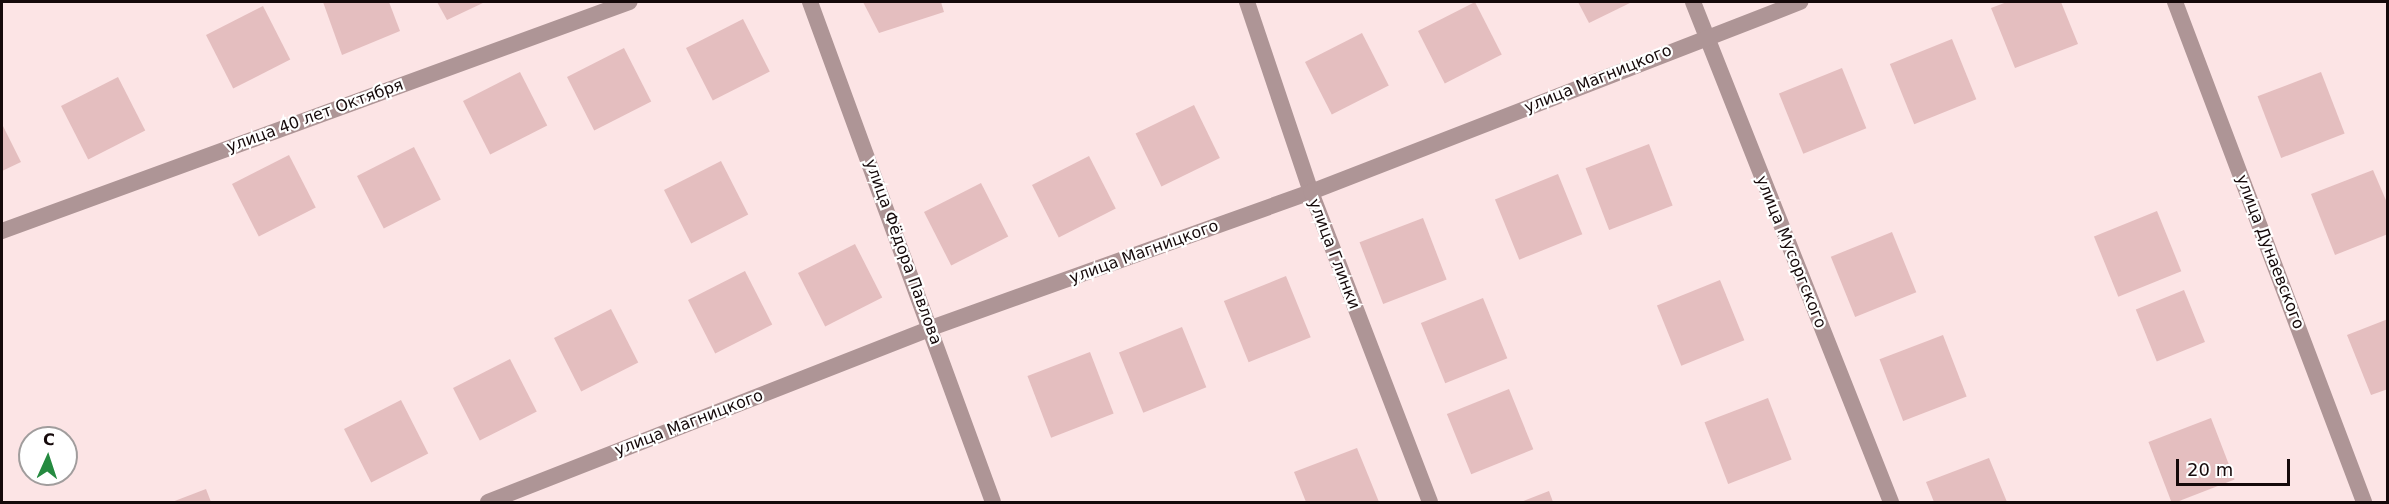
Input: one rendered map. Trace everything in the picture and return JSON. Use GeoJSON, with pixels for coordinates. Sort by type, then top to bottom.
{"type":"FeatureCollection","features":[{"type":"Feature","properties":{"kind":"street","name":"улица 40 лет Октября"},"geometry":{"type":"LineString","coordinates":[[2,231],[629,2]]}},
{"type":"Feature","properties":{"kind":"street","name":"улица Фёдора Павлова"},"geometry":{"type":"LineString","coordinates":[[810,2],[993,502]]}},
{"type":"Feature","properties":{"kind":"street","name":"улица Глинки"},"geometry":{"type":"LineString","coordinates":[[1247,2],[1311,192],[1430,502]]}},
{"type":"Feature","properties":{"kind":"street","name":"улица Мусоргского"},"geometry":{"type":"LineString","coordinates":[[1693,2],[1891,502]]}},
{"type":"Feature","properties":{"kind":"street","name":"улица Магницкого"},"geometry":{"type":"LineString","coordinates":[[488,502],[931,328],[1311,192],[1800,2]]}},
{"type":"Feature","properties":{"kind":"street","name":"улица Дунаевского"},"geometry":{"type":"LineString","coordinates":[[2175,2],[2364,502]]}},
{"type":"Feature","properties":{"kind":"building"},"geometry":{"type":"Polygon","coordinates":[[[323,2],[389,2],[400,31],[342,55],[323,2]]]}},
{"type":"Feature","properties":{"kind":"building"},"geometry":{"type":"Polygon","coordinates":[[[437,2],[485,2],[447,20],[437,2]]]}},
{"type":"Feature","properties":{"kind":"building"},"geometry":{"type":"Polygon","coordinates":[[[863,2],[941,2],[944,12],[879,33],[863,2]]]}},
{"type":"Feature","properties":{"kind":"building"},"geometry":{"type":"Polygon","coordinates":[[[1475,2],[1502,55],[1445,84],[1418,31],[1475,2]]]}},
{"type":"Feature","properties":{"kind":"building"},"geometry":{"type":"Polygon","coordinates":[[[1578,2],[1632,2],[1589,23],[1578,2]]]}},
{"type":"Feature","properties":{"kind":"building"},"geometry":{"type":"Polygon","coordinates":[[[2007,2],[2061,2],[2078,44],[2015,68],[1991,8],[2007,2]]]}},
{"type":"Feature","properties":{"kind":"building"},"geometry":{"type":"Polygon","coordinates":[[[263,6],[290,59],[233,89],[206,35],[263,6]]]}},
{"type":"Feature","properties":{"kind":"building"},"geometry":{"type":"Polygon","coordinates":[[[743,19],[770,72],[713,101],[686,48],[743,19]]]}},
{"type":"Feature","properties":{"kind":"building"},"geometry":{"type":"Polygon","coordinates":[[[1362,33],[1389,86],[1332,115],[1305,62],[1362,33]]]}},
{"type":"Feature","properties":{"kind":"building"},"geometry":{"type":"Polygon","coordinates":[[[1952,39],[1976,99],[1914,124],[1890,64],[1952,39]]]}},
{"type":"Feature","properties":{"kind":"building"},"geometry":{"type":"Polygon","coordinates":[[[624,48],[651,101],[594,131],[567,77],[624,48]]]}},
{"type":"Feature","properties":{"kind":"building"},"geometry":{"type":"Polygon","coordinates":[[[1842,68],[1866,128],[1803,154],[1779,93],[1842,68]]]}},
{"type":"Feature","properties":{"kind":"building"},"geometry":{"type":"Polygon","coordinates":[[[520,72],[547,125],[490,155],[463,101],[520,72]]]}},
{"type":"Feature","properties":{"kind":"building"},"geometry":{"type":"Polygon","coordinates":[[[2321,72],[2345,134],[2281,158],[2258,96],[2321,72]]]}},
{"type":"Feature","properties":{"kind":"building"},"geometry":{"type":"Polygon","coordinates":[[[118,77],[145,130],[88,160],[61,106],[118,77]]]}},
{"type":"Feature","properties":{"kind":"building"},"geometry":{"type":"Polygon","coordinates":[[[1194,105],[1220,158],[1161,187],[1136,133],[1194,105]]]}},
{"type":"Feature","properties":{"kind":"building"},"geometry":{"type":"Polygon","coordinates":[[[2,124],[21,162],[2,171],[2,124]]]}},
{"type":"Feature","properties":{"kind":"building"},"geometry":{"type":"Polygon","coordinates":[[[1649,144],[1673,206],[1609,230],[1586,168],[1649,144]]]}},
{"type":"Feature","properties":{"kind":"building"},"geometry":{"type":"Polygon","coordinates":[[[414,147],[441,200],[384,229],[357,176],[414,147]]]}},
{"type":"Feature","properties":{"kind":"building"},"geometry":{"type":"Polygon","coordinates":[[[289,155],[316,208],[259,237],[232,184],[289,155]]]}},
{"type":"Feature","properties":{"kind":"building"},"geometry":{"type":"Polygon","coordinates":[[[1089,156],[1116,209],[1059,238],[1032,185],[1089,156]]]}},
{"type":"Feature","properties":{"kind":"building"},"geometry":{"type":"Polygon","coordinates":[[[721,161],[748,214],[691,244],[664,190],[721,161]]]}},
{"type":"Feature","properties":{"kind":"building"},"geometry":{"type":"Polygon","coordinates":[[[2373,170],[2388,205],[2388,234],[2335,255],[2311,194],[2373,170]]]}},
{"type":"Feature","properties":{"kind":"building"},"geometry":{"type":"Polygon","coordinates":[[[1558,174],[1582,234],[1519,260],[1495,199],[1558,174]]]}},
{"type":"Feature","properties":{"kind":"building"},"geometry":{"type":"Polygon","coordinates":[[[981,183],[1008,236],[951,266],[924,212],[981,183]]]}},
{"type":"Feature","properties":{"kind":"building"},"geometry":{"type":"Polygon","coordinates":[[[2157,211],[2181,271],[2118,297],[2094,236],[2157,211]]]}},
{"type":"Feature","properties":{"kind":"building"},"geometry":{"type":"Polygon","coordinates":[[[1423,218],[1447,280],[1383,304],[1360,242],[1423,218]]]}},
{"type":"Feature","properties":{"kind":"building"},"geometry":{"type":"Polygon","coordinates":[[[1892,232],[1916,292],[1855,317],[1831,257],[1892,232]]]}},
{"type":"Feature","properties":{"kind":"building"},"geometry":{"type":"Polygon","coordinates":[[[855,244],[882,297],[825,327],[798,273],[855,244]]]}},
{"type":"Feature","properties":{"kind":"building"},"geometry":{"type":"Polygon","coordinates":[[[745,271],[772,324],[715,354],[688,300],[745,271]]]}},
{"type":"Feature","properties":{"kind":"building"},"geometry":{"type":"Polygon","coordinates":[[[1286,276],[1311,337],[1249,362],[1224,301],[1286,276]]]}},
{"type":"Feature","properties":{"kind":"building"},"geometry":{"type":"Polygon","coordinates":[[[1720,280],[1744,340],[1681,366],[1657,305],[1720,280]]]}},
{"type":"Feature","properties":{"kind":"building"},"geometry":{"type":"Polygon","coordinates":[[[2184,290],[2205,342],[2157,361],[2136,309],[2184,290]]]}},
{"type":"Feature","properties":{"kind":"building"},"geometry":{"type":"Polygon","coordinates":[[[1483,298],[1507,358],[1445,383],[1421,323],[1483,298]]]}},
{"type":"Feature","properties":{"kind":"building"},"geometry":{"type":"Polygon","coordinates":[[[611,309],[638,362],[581,392],[554,338],[611,309]]]}},
{"type":"Feature","properties":{"kind":"building"},"geometry":{"type":"Polygon","coordinates":[[[2388,319],[2388,389],[2371,395],[2347,335],[2388,319]]]}},
{"type":"Feature","properties":{"kind":"building"},"geometry":{"type":"Polygon","coordinates":[[[1182,327],[1206,387],[1143,413],[1119,352],[1182,327]]]}},
{"type":"Feature","properties":{"kind":"building"},"geometry":{"type":"Polygon","coordinates":[[[1943,335],[1967,397],[1903,421],[1880,359],[1943,335]]]}},
{"type":"Feature","properties":{"kind":"building"},"geometry":{"type":"Polygon","coordinates":[[[1090,352],[1114,414],[1051,438],[1027,376],[1090,352]]]}},
{"type":"Feature","properties":{"kind":"building"},"geometry":{"type":"Polygon","coordinates":[[[510,359],[537,412],[480,441],[453,388],[510,359]]]}},
{"type":"Feature","properties":{"kind":"building"},"geometry":{"type":"Polygon","coordinates":[[[1509,389],[1533,449],[1471,474],[1447,414],[1509,389]]]}},
{"type":"Feature","properties":{"kind":"building"},"geometry":{"type":"Polygon","coordinates":[[[1768,398],[1792,460],[1728,484],[1705,422],[1768,398]]]}},
{"type":"Feature","properties":{"kind":"building"},"geometry":{"type":"Polygon","coordinates":[[[401,400],[428,453],[371,483],[344,429],[401,400]]]}},
{"type":"Feature","properties":{"kind":"building"},"geometry":{"type":"Polygon","coordinates":[[[2211,418],[2235,480],[2171,502],[2148,442],[2211,418]]]}},
{"type":"Feature","properties":{"kind":"building"},"geometry":{"type":"Polygon","coordinates":[[[1357,448],[1379,502],[1306,502],[1294,472],[1357,448]]]}},
{"type":"Feature","properties":{"kind":"building"},"geometry":{"type":"Polygon","coordinates":[[[1989,458],[2007,502],[1934,502],[1926,482],[1989,458]]]}},
{"type":"Feature","properties":{"kind":"building"},"geometry":{"type":"Polygon","coordinates":[[[206,489],[211,502],[172,502],[206,489]]]}},
{"type":"Feature","properties":{"kind":"building"},"geometry":{"type":"Polygon","coordinates":[[[1549,491],[1553,502],[1521,502],[1549,491]]]}}]}
